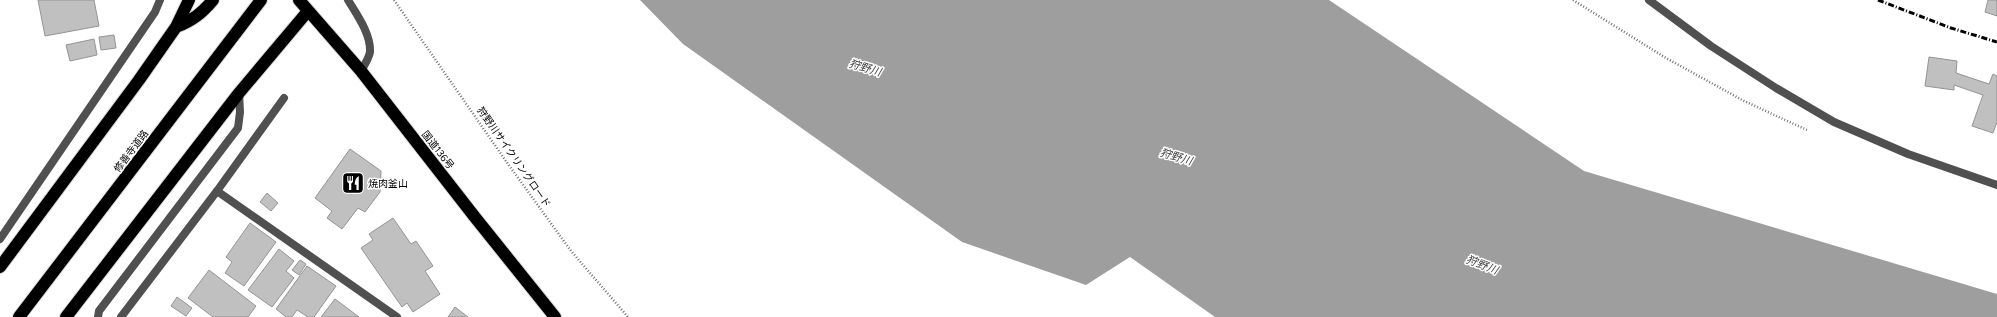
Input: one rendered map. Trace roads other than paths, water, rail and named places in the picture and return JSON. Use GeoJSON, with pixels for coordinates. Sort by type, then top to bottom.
{"type":"FeatureCollection","features":[{"type":"Feature","properties":{"kind":"highway"},"geometry":{"type":"LineString","coordinates":[[0,267],[176,27],[189,0]]}},
{"type":"Feature","properties":{"kind":"highway"},"geometry":{"type":"LineString","coordinates":[[176,27],[190,22],[213,0]]}},
{"type":"Feature","properties":{"kind":"highway","name":"修善寺道路"},"geometry":{"type":"LineString","coordinates":[[19,317],[261,0]]}},
{"type":"Feature","properties":{"kind":"highway","name":"国道136号"},"geometry":{"type":"LineString","coordinates":[[299,0],[361,72],[556,317]]}},
{"type":"Feature","properties":{"kind":"highway"},"geometry":{"type":"LineString","coordinates":[[66,317],[197,146],[239,93],[308,11]]}},
{"type":"Feature","properties":{"kind":"street"},"geometry":{"type":"LineString","coordinates":[[0,239],[142,31],[160,0]]}},
{"type":"Feature","properties":{"kind":"street"},"geometry":{"type":"LineString","coordinates":[[348,0],[364,28],[369,42],[370,52],[361,72]]}},
{"type":"Feature","properties":{"kind":"street"},"geometry":{"type":"LineString","coordinates":[[1649,0],[1711,46],[1776,88],[1834,122],[1908,154],[1997,185]]}},
{"type":"Feature","properties":{"kind":"street"},"geometry":{"type":"LineString","coordinates":[[98,317],[99,311],[238,128],[240,112],[239,93]]}},
{"type":"Feature","properties":{"kind":"street"},"geometry":{"type":"LineString","coordinates":[[121,317],[217,191],[284,98]]}},
{"type":"Feature","properties":{"kind":"street"},"geometry":{"type":"LineString","coordinates":[[217,191],[397,317]]}},
{"type":"Feature","properties":{"kind":"water","name":"狩野川"},"geometry":{"type":"Polygon","coordinates":[[[640,0],[1329,0],[1584,171],[1997,294],[1997,317],[1215,317],[1130,257],[1086,285],[962,242],[683,44],[640,0]]]}},
{"type":"Feature","properties":{"kind":"railway"},"geometry":{"type":"LineString","coordinates":[[1878,0],[1951,28],[1997,42]]}},
{"type":"Feature","properties":{"kind":"place","name":"焼肉釜山"},"geometry":{"type":"Point","coordinates":[353,183]}}]}
